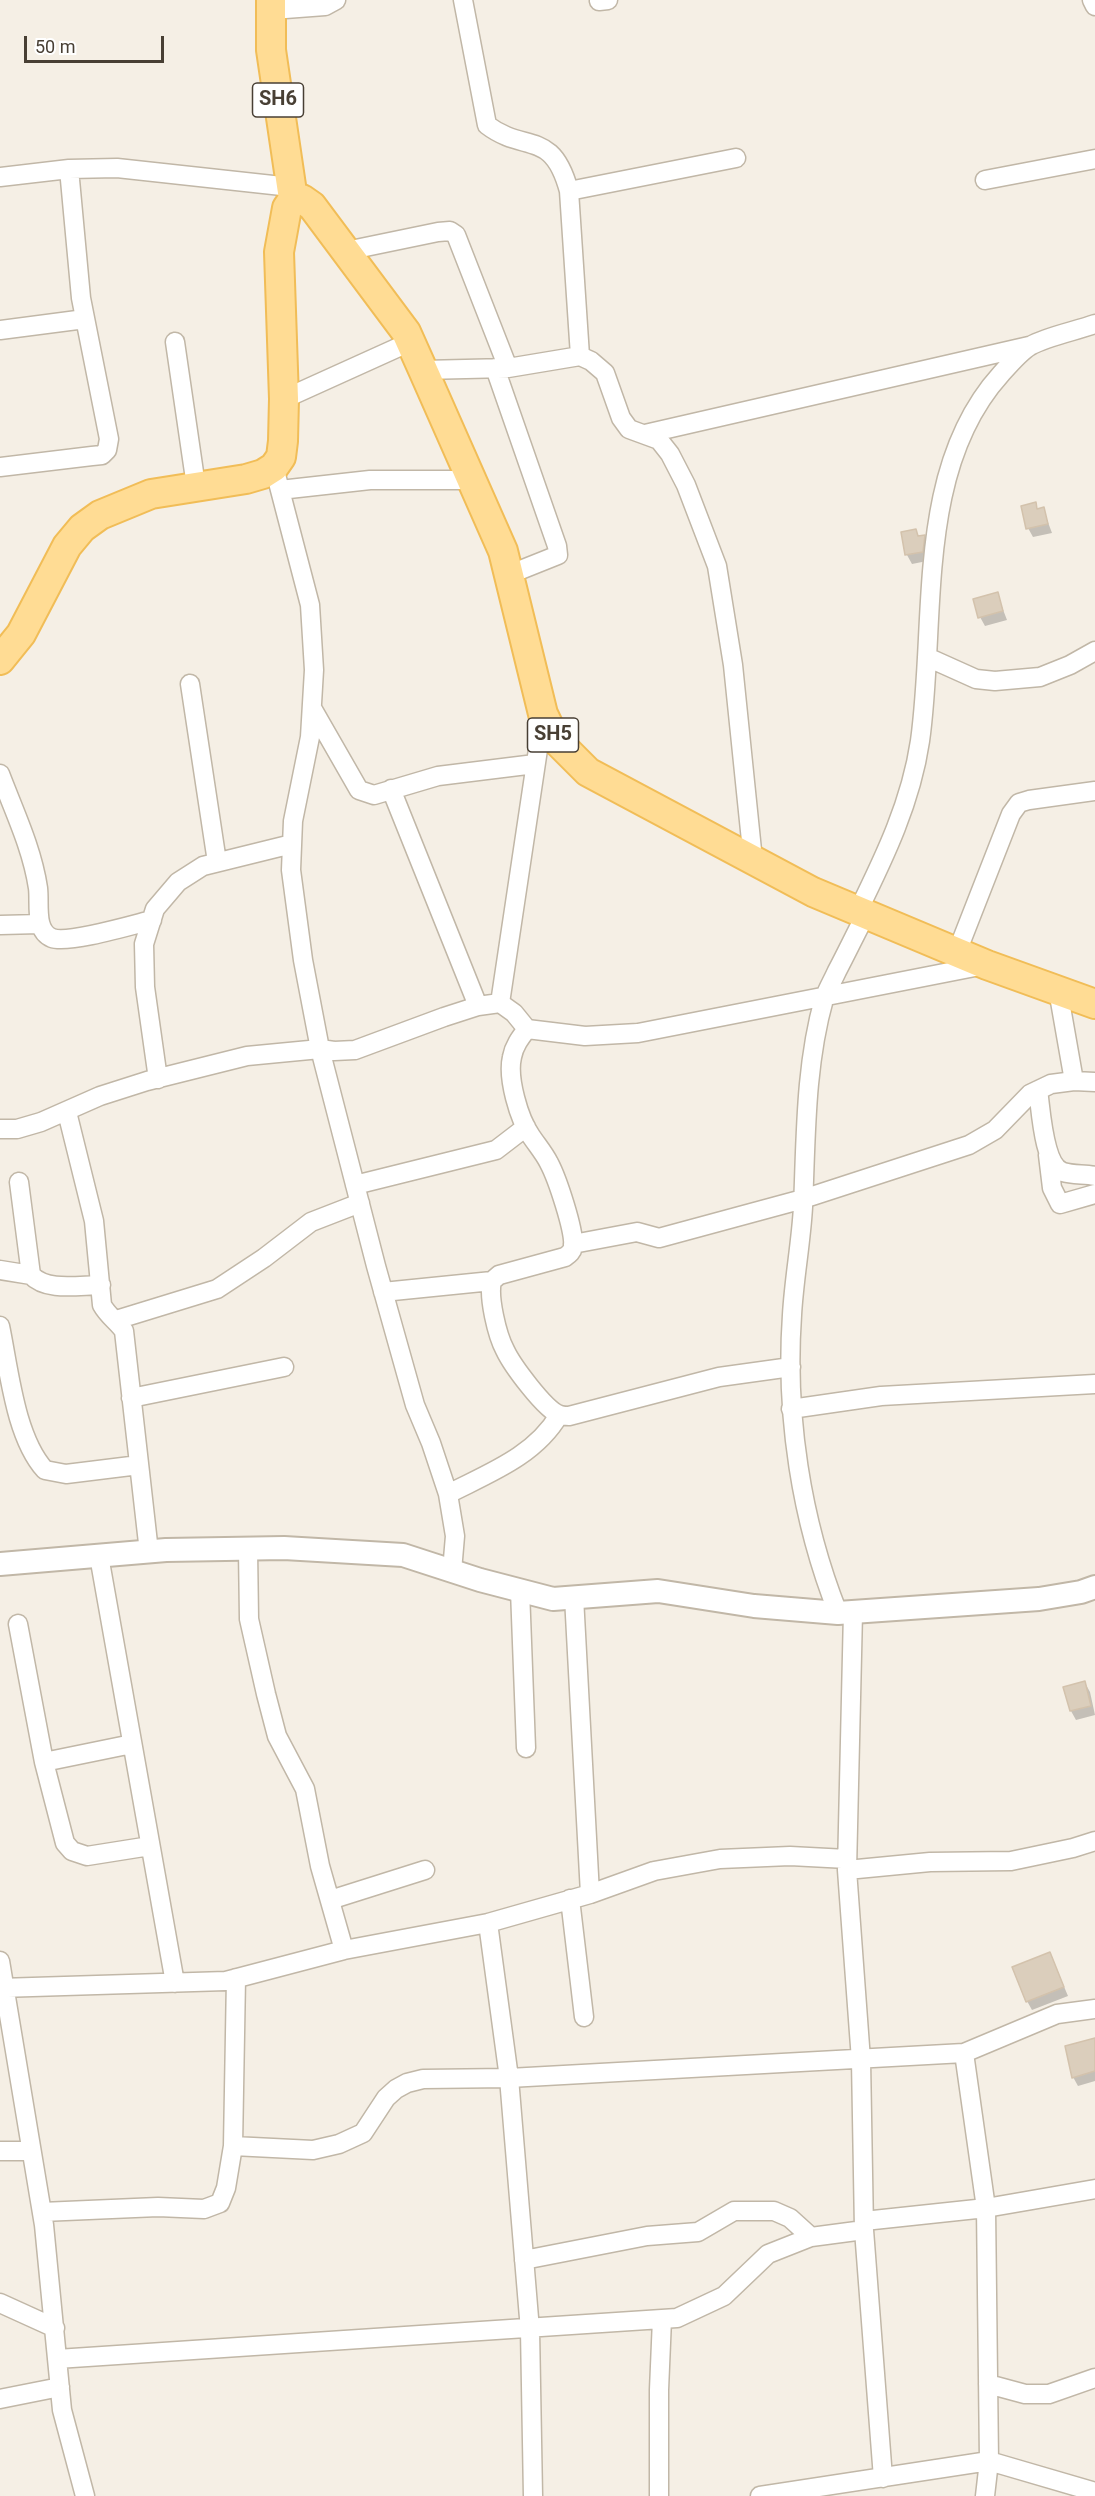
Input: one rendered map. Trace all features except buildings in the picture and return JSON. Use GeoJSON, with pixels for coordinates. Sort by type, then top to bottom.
{"type":"FeatureCollection","features":[{"type":"Feature","properties":{"kind":"main road","name":"SH6"},"geometry":{"type":"LineString","coordinates":[[272,5],[271,50],[292,193]]}},
{"type":"Feature","properties":{"kind":"main road","name":"SH5"},"geometry":{"type":"LineString","coordinates":[[292,193],[312,206],[406,332],[503,551],[543,714],[555,739],[588,772],[813,892],[987,965],[1095,1004]]}},
{"type":"Feature","properties":{"kind":"main road"},"geometry":{"type":"LineString","coordinates":[[0,660],[21,634],[67,546],[82,528],[100,515],[151,494],[246,479],[263,474],[277,478],[283,441],[284,399],[279,252],[292,193]]}},
{"type":"Feature","properties":{"kind":"street"},"geometry":{"type":"LineString","coordinates":[[272,5],[325,6],[336,0]]}},
{"type":"Feature","properties":{"kind":"street"},"geometry":{"type":"LineString","coordinates":[[464,0],[487,125],[495,131],[540,146],[554,156],[569,191],[580,356]]}},
{"type":"Feature","properties":{"kind":"street"},"geometry":{"type":"LineString","coordinates":[[1092,0],[1095,6]]}},
{"type":"Feature","properties":{"kind":"street"},"geometry":{"type":"LineString","coordinates":[[569,191],[736,158]]}},
{"type":"Feature","properties":{"kind":"street"},"geometry":{"type":"LineString","coordinates":[[985,180],[1095,159]]}},
{"type":"Feature","properties":{"kind":"street"},"geometry":{"type":"LineString","coordinates":[[0,177],[117,168],[292,193]]}},
{"type":"Feature","properties":{"kind":"street"},"geometry":{"type":"LineString","coordinates":[[0,467],[92,456],[102,454],[107,450],[109,439],[81,298],[69,170]]}},
{"type":"Feature","properties":{"kind":"street"},"geometry":{"type":"LineString","coordinates":[[346,250],[438,232],[450,231],[456,235],[502,368],[557,546],[558,555],[508,575]]}},
{"type":"Feature","properties":{"kind":"street"},"geometry":{"type":"LineString","coordinates":[[0,330],[85,319]]}},
{"type":"Feature","properties":{"kind":"street"},"geometry":{"type":"LineString","coordinates":[[645,434],[1030,346],[1095,324]]}},
{"type":"Feature","properties":{"kind":"street"},"geometry":{"type":"LineString","coordinates":[[175,342],[196,486]]}},
{"type":"Feature","properties":{"kind":"street"},"geometry":{"type":"LineString","coordinates":[[284,399],[410,342]]}},
{"type":"Feature","properties":{"kind":"street"},"geometry":{"type":"LineString","coordinates":[[883,2478],[864,2226],[861,2061],[847,1864],[845,1613],[826,1584],[801,1476],[791,1409],[792,1314],[801,1243],[807,1114],[815,1041],[824,998],[892,842],[909,793],[920,741],[935,547],[943,493],[965,426],[987,389],[1030,346]]}},
{"type":"Feature","properties":{"kind":"street"},"geometry":{"type":"LineString","coordinates":[[423,370],[502,368],[580,356],[591,361],[605,373],[621,418],[629,429],[659,440],[670,454],[686,485],[717,566],[733,665],[753,860]]}},
{"type":"Feature","properties":{"kind":"street"},"geometry":{"type":"LineString","coordinates":[[452,1571],[455,1536],[448,1494],[415,1405],[357,1194],[320,1049],[297,916],[291,870],[293,821],[310,736],[314,670],[310,605],[277,478],[472,480]]}},
{"type":"Feature","properties":{"kind":"street"},"geometry":{"type":"LineString","coordinates":[[927,657],[976,679],[994,681],[1040,676],[1070,665],[1095,651]]}},
{"type":"Feature","properties":{"kind":"street"},"geometry":{"type":"LineString","coordinates":[[190,684],[217,862]]}},
{"type":"Feature","properties":{"kind":"street"},"geometry":{"type":"LineString","coordinates":[[312,708],[360,790],[374,795],[438,776],[535,764]]}},
{"type":"Feature","properties":{"kind":"street"},"geometry":{"type":"LineString","coordinates":[[500,1002],[543,714]]}},
{"type":"Feature","properties":{"kind":"street"},"geometry":{"type":"LineString","coordinates":[[0,774],[31,856],[38,889],[40,924],[49,937],[64,940],[152,921]]}},
{"type":"Feature","properties":{"kind":"street"},"geometry":{"type":"LineString","coordinates":[[391,789],[478,1006]]}},
{"type":"Feature","properties":{"kind":"street"},"geometry":{"type":"LineString","coordinates":[[957,952],[1011,814],[1019,803],[1095,791]]}},
{"type":"Feature","properties":{"kind":"street"},"geometry":{"type":"LineString","coordinates":[[158,1079],[145,987],[144,944],[155,909],[178,882],[203,866],[292,844]]}},
{"type":"Feature","properties":{"kind":"street"},"geometry":{"type":"LineString","coordinates":[[0,925],[40,924]]}},
{"type":"Feature","properties":{"kind":"street"},"geometry":{"type":"LineString","coordinates":[[0,1129],[17,1129],[67,1112],[100,1096],[247,1056],[320,1049],[334,1052],[355,1050],[478,1006],[500,1002],[514,1013],[527,1029],[585,1036],[638,1033],[987,965]]}},
{"type":"Feature","properties":{"kind":"street"},"geometry":{"type":"LineString","coordinates":[[1058,990],[1074,1081]]}},
{"type":"Feature","properties":{"kind":"street"},"geometry":{"type":"LineString","coordinates":[[383,1292],[492,1281],[499,1275],[565,1257],[572,1250],[573,1244],[565,1208],[552,1170],[525,1127],[515,1094],[510,1069],[516,1044],[527,1029]]}},
{"type":"Feature","properties":{"kind":"street"},"geometry":{"type":"LineString","coordinates":[[573,1244],[637,1232],[659,1238],[803,1199],[969,1145],[994,1130],[1030,1094],[1051,1083],[1095,1082]]}},
{"type":"Feature","properties":{"kind":"street"},"geometry":{"type":"LineString","coordinates":[[1038,1090],[1052,1188],[1060,1204],[1095,1194]]}},
{"type":"Feature","properties":{"kind":"street"},"geometry":{"type":"LineString","coordinates":[[67,1112],[94,1221],[102,1305],[107,1315],[116,1320],[124,1331],[149,1552]]}},
{"type":"Feature","properties":{"kind":"street"},"geometry":{"type":"LineString","coordinates":[[116,1320],[217,1289],[264,1258],[311,1222],[357,1194],[496,1150],[525,1127]]}},
{"type":"Feature","properties":{"kind":"street"},"geometry":{"type":"LineString","coordinates":[[1048,1154],[1053,1166],[1062,1172],[1095,1176]]}},
{"type":"Feature","properties":{"kind":"street"},"geometry":{"type":"LineString","coordinates":[[19,1182],[31,1275]]}},
{"type":"Feature","properties":{"kind":"street"},"geometry":{"type":"LineString","coordinates":[[0,1270],[31,1275],[37,1281],[51,1285],[101,1285]]}},
{"type":"Feature","properties":{"kind":"street"},"geometry":{"type":"LineString","coordinates":[[492,1281],[491,1292],[497,1329],[505,1351],[548,1406],[559,1415],[576,1415],[719,1377],[790,1367]]}},
{"type":"Feature","properties":{"kind":"street"},"geometry":{"type":"LineString","coordinates":[[0,1326],[23,1432],[29,1449],[45,1470],[66,1474],[139,1465]]}},
{"type":"Feature","properties":{"kind":"street"},"geometry":{"type":"LineString","coordinates":[[131,1398],[284,1367]]}},
{"type":"Feature","properties":{"kind":"street"},"geometry":{"type":"LineString","coordinates":[[791,1409],[881,1396],[1095,1384]]}},
{"type":"Feature","properties":{"kind":"street"},"geometry":{"type":"LineString","coordinates":[[448,1494],[533,1448],[550,1430],[559,1415]]}},
{"type":"Feature","properties":{"kind":"street"},"geometry":{"type":"LineString","coordinates":[[0,1564],[149,1552],[284,1548],[403,1555],[553,1599],[658,1590],[754,1606],[845,1613],[1039,1599],[1081,1592],[1095,1587]]}},
{"type":"Feature","properties":{"kind":"street"},"geometry":{"type":"LineString","coordinates":[[248,1549],[249,1619],[266,1694],[277,1736],[304,1789],[311,1826],[344,1950]]}},
{"type":"Feature","properties":{"kind":"street"},"geometry":{"type":"LineString","coordinates":[[99,1556],[175,1983]]}},
{"type":"Feature","properties":{"kind":"street"},"geometry":{"type":"LineString","coordinates":[[520,1590],[526,1748]]}},
{"type":"Feature","properties":{"kind":"street"},"geometry":{"type":"LineString","coordinates":[[574,1597],[590,1894]]}},
{"type":"Feature","properties":{"kind":"street"},"geometry":{"type":"LineString","coordinates":[[18,1624],[44,1762],[65,1843],[72,1851],[87,1856],[150,1845]]}},
{"type":"Feature","properties":{"kind":"street"},"geometry":{"type":"LineString","coordinates":[[44,1762],[132,1744]]}},
{"type":"Feature","properties":{"kind":"street"},"geometry":{"type":"LineString","coordinates":[[2,1988],[226,1981],[344,1950],[488,1923],[590,1894],[654,1871],[720,1859],[790,1856],[847,1864],[1011,1861],[1073,1848],[1095,1840]]}},
{"type":"Feature","properties":{"kind":"street"},"geometry":{"type":"LineString","coordinates":[[330,1900],[425,1870]]}},
{"type":"Feature","properties":{"kind":"street"},"geometry":{"type":"LineString","coordinates":[[570,1899],[584,2017]]}},
{"type":"Feature","properties":{"kind":"street"},"geometry":{"type":"LineString","coordinates":[[488,1923],[509,2078],[530,2330],[533,2496]]}},
{"type":"Feature","properties":{"kind":"street"},"geometry":{"type":"LineString","coordinates":[[0,1961],[2,1988],[42,2212],[62,2410],[85,2496]]}},
{"type":"Feature","properties":{"kind":"street"},"geometry":{"type":"LineString","coordinates":[[42,2212],[158,2207],[204,2209],[220,2204],[226,2188],[233,2146],[236,1978]]}},
{"type":"Feature","properties":{"kind":"street"},"geometry":{"type":"LineString","coordinates":[[233,2146],[314,2150],[339,2144],[363,2133],[386,2098],[407,2083],[423,2079],[509,2078],[861,2061],[964,2053],[1057,2014],[1095,2009]]}},
{"type":"Feature","properties":{"kind":"street"},"geometry":{"type":"LineString","coordinates":[[964,2053],[986,2208],[989,2461],[985,2496]]}},
{"type":"Feature","properties":{"kind":"street"},"geometry":{"type":"LineString","coordinates":[[0,2151],[31,2151]]}},
{"type":"Feature","properties":{"kind":"street"},"geometry":{"type":"LineString","coordinates":[[57,2359],[530,2330],[677,2318],[724,2296],[768,2254],[811,2237],[864,2226],[1095,2189]]}},
{"type":"Feature","properties":{"kind":"street"},"geometry":{"type":"LineString","coordinates":[[524,2260],[647,2236],[698,2232],[734,2211],[774,2211],[790,2218],[811,2237]]}},
{"type":"Feature","properties":{"kind":"street"},"geometry":{"type":"LineString","coordinates":[[0,2303],[55,2328]]}},
{"type":"Feature","properties":{"kind":"street"},"geometry":{"type":"LineString","coordinates":[[659,2496],[662,2319]]}},
{"type":"Feature","properties":{"kind":"street"},"geometry":{"type":"LineString","coordinates":[[988,2384],[1025,2394],[1049,2394],[1095,2378]]}},
{"type":"Feature","properties":{"kind":"street"},"geometry":{"type":"LineString","coordinates":[[0,2398],[60,2387]]}},
{"type":"Feature","properties":{"kind":"street"},"geometry":{"type":"LineString","coordinates":[[760,2496],[989,2461],[1095,2492]]}}]}
